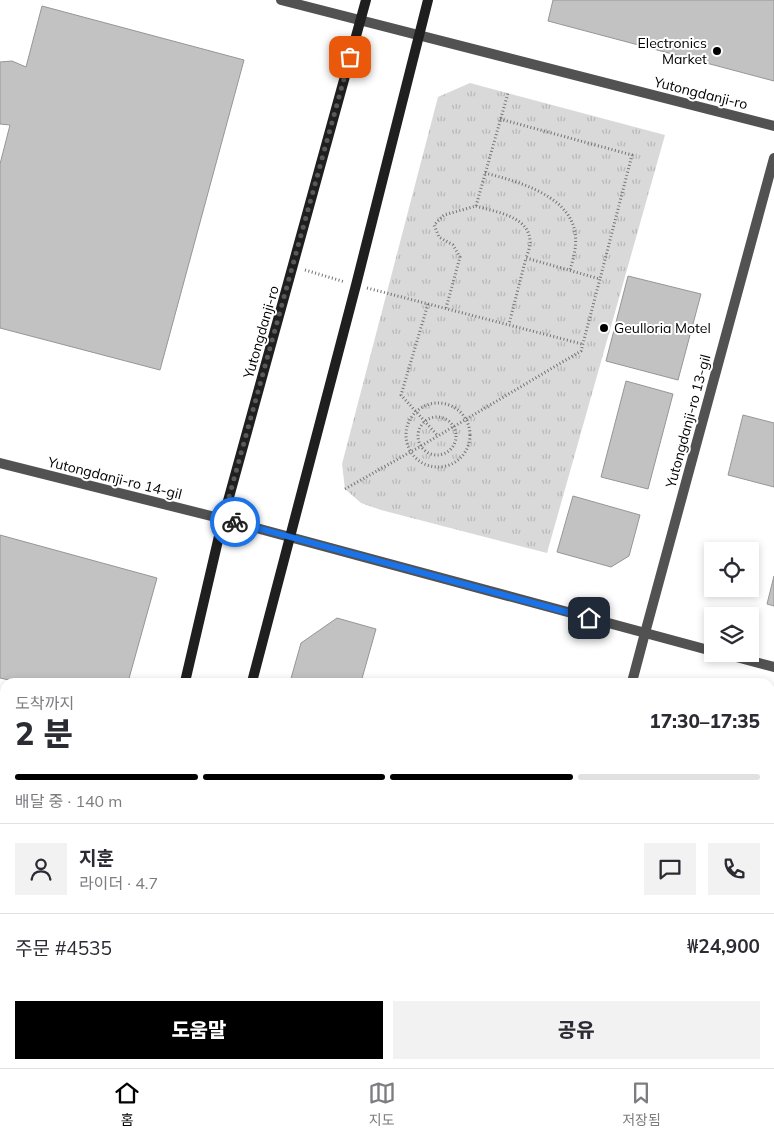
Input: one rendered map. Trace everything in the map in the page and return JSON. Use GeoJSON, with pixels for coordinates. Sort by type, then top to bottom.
{"type":"FeatureCollection","features":[{"type":"Feature","properties":{"kind":"main road","name":"Yutongdanji-ro"},"geometry":{"type":"LineString","coordinates":[[186,678],[223,519],[366,0]]}},
{"type":"Feature","properties":{"kind":"main road"},"geometry":{"type":"LineString","coordinates":[[253,678],[428,0]]}},
{"type":"Feature","properties":{"kind":"street","name":"Yutongdanji-ro"},"geometry":{"type":"LineString","coordinates":[[281,0],[774,126]]}},
{"type":"Feature","properties":{"kind":"street","name":"Yutongdanji-ro 13-gil"},"geometry":{"type":"LineString","coordinates":[[633,678],[774,158]]}},
{"type":"Feature","properties":{"kind":"street","name":"Yutongdanji-ro 14-gil"},"geometry":{"type":"LineString","coordinates":[[0,463],[223,519]]}},
{"type":"Feature","properties":{"kind":"street"},"geometry":{"type":"LineString","coordinates":[[223,519],[704,649]]}},
{"type":"Feature","properties":{"kind":"street"},"geometry":{"type":"LineString","coordinates":[[758,662],[774,666]]}},
{"type":"Feature","properties":{"kind":"path"},"geometry":{"type":"LineString","coordinates":[[476,206],[508,93]]}},
{"type":"Feature","properties":{"kind":"path"},"geometry":{"type":"LineString","coordinates":[[345,489],[580,351],[632,155],[500,119]]}},
{"type":"Feature","properties":{"kind":"path"},"geometry":{"type":"LineString","coordinates":[[485,173],[512,180],[534,189],[552,199],[567,211],[575,229],[576,249],[570,270]]}},
{"type":"Feature","properties":{"kind":"path"},"geometry":{"type":"LineString","coordinates":[[446,308],[460,257],[453,245],[439,237],[434,225],[444,215],[476,206],[511,217],[522,223],[528,232],[530,242],[509,324]]}},
{"type":"Feature","properties":{"kind":"path"},"geometry":{"type":"LineString","coordinates":[[526,258],[600,279]]}},
{"type":"Feature","properties":{"kind":"path"},"geometry":{"type":"LineString","coordinates":[[293,267],[582,344]]}},
{"type":"Feature","properties":{"kind":"path"},"geometry":{"type":"LineString","coordinates":[[428,304],[401,395],[438,436]]}},
{"type":"Feature","properties":{"kind":"path"},"geometry":{"type":"LineString","coordinates":[[430,404],[450,406],[459,411],[465,419],[470,439],[467,449],[452,464],[442,467],[431,467],[421,463],[410,452],[406,436],[408,425],[413,415],[430,404]]}},
{"type":"Feature","properties":{"kind":"path"},"geometry":{"type":"LineString","coordinates":[[437,416],[450,421],[456,431],[456,444],[448,452],[436,455],[430,454],[421,446],[418,440],[418,433],[425,421],[437,416]]}},
{"type":"Feature","properties":{"kind":"green space"},"geometry":{"type":"Polygon","coordinates":[[[470,83],[665,135],[547,553],[381,510],[361,503],[345,489],[342,464],[438,97],[470,83]]]}},
{"type":"Feature","properties":{"kind":"building","name":"Electronics Market"},"geometry":{"type":"Polygon","coordinates":[[[553,0],[774,0],[774,81],[548,21],[553,0]]]}},
{"type":"Feature","properties":{"kind":"building"},"geometry":{"type":"Polygon","coordinates":[[[42,6],[244,60],[160,370],[0,328],[0,164],[10,125],[0,124],[0,62],[12,61],[26,67],[42,6]]]}},
{"type":"Feature","properties":{"kind":"building"},"geometry":{"type":"Polygon","coordinates":[[[628,276],[701,294],[678,380],[606,361],[628,276]]]}},
{"type":"Feature","properties":{"kind":"building"},"geometry":{"type":"Polygon","coordinates":[[[626,381],[673,394],[648,489],[601,477],[626,381]]]}},
{"type":"Feature","properties":{"kind":"building"},"geometry":{"type":"Polygon","coordinates":[[[743,415],[774,423],[774,487],[728,475],[743,415]]]}},
{"type":"Feature","properties":{"kind":"building"},"geometry":{"type":"Polygon","coordinates":[[[573,496],[640,515],[629,556],[611,567],[557,552],[573,496]]]}},
{"type":"Feature","properties":{"kind":"building"},"geometry":{"type":"Polygon","coordinates":[[[0,535],[157,578],[129,678],[0,678],[0,535]]]}},
{"type":"Feature","properties":{"kind":"building"},"geometry":{"type":"Polygon","coordinates":[[[774,576],[774,606],[767,604],[774,576]]]}},
{"type":"Feature","properties":{"kind":"building"},"geometry":{"type":"Polygon","coordinates":[[[337,618],[376,629],[362,678],[291,678],[301,643],[337,618]]]}},
{"type":"Feature","properties":{"kind":"way so far"},"geometry":{"type":"LineString","coordinates":[[235,522],[223,519],[350,57]]}},
{"type":"Feature","properties":{"kind":"place","name":"Electronics Market"},"geometry":{"type":"Point","coordinates":[717,51]}},
{"type":"Feature","properties":{"kind":"place","name":"Geulloria Motel"},"geometry":{"type":"Point","coordinates":[604,328]}},
{"type":"Feature","properties":{"kind":"route"},"geometry":{"type":"LineString","coordinates":[[235,522],[589,618]]}}]}
